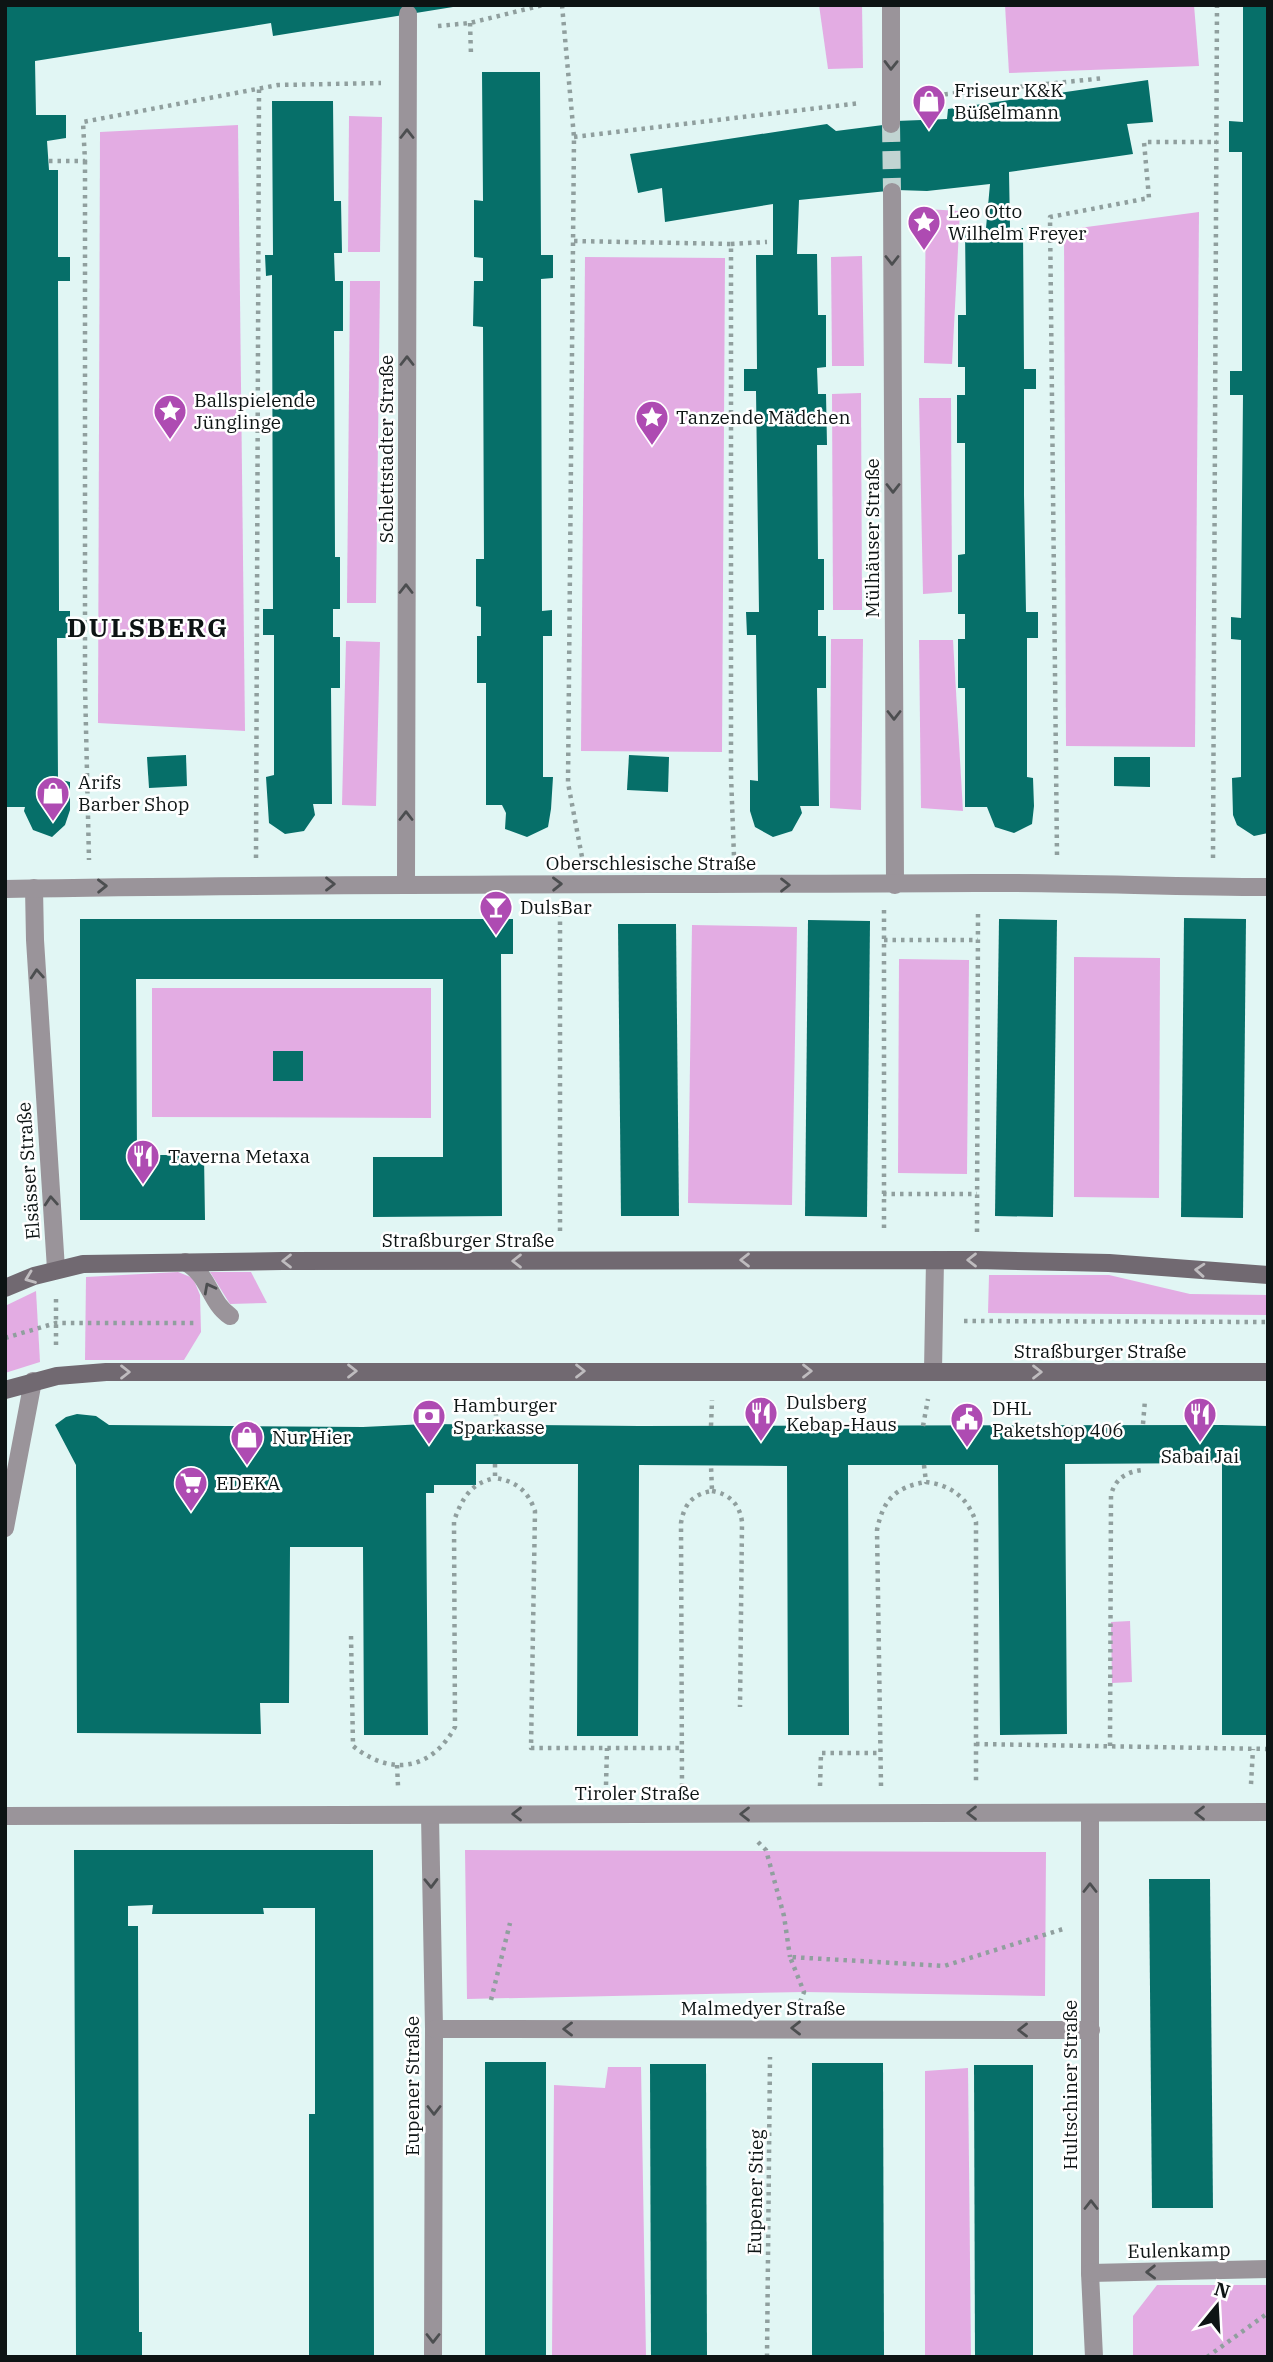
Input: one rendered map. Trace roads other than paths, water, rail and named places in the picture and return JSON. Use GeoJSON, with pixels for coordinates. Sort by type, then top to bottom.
{"type":"FeatureCollection","features":[{"type":"Feature","properties":{"kind":"main road","name":"Straßburger Straße"},"geometry":{"type":"LineString","coordinates":[[5,1288],[56,1269],[83,1264],[185,1262],[977,1260],[1109,1263],[1268,1275]]}},
{"type":"Feature","properties":{"kind":"main road","name":"Straßburger Straße"},"geometry":{"type":"LineString","coordinates":[[5,1390],[57,1376],[106,1372],[1268,1372]]}},
{"type":"Feature","properties":{"kind":"street"},"geometry":{"type":"LineString","coordinates":[[891,5],[891,124]]}},
{"type":"Feature","properties":{"kind":"street","name":"Schlettstadter Straße"},"geometry":{"type":"LineString","coordinates":[[405,884],[408,22]]}},
{"type":"Feature","properties":{"kind":"street","name":"Mülhäuser Straße"},"geometry":{"type":"LineString","coordinates":[[890,885],[892,192]]}},
{"type":"Feature","properties":{"kind":"street","name":"Oberschlesische Straße"},"geometry":{"type":"LineString","coordinates":[[34,888],[587,883],[978,883],[1268,887]]}},
{"type":"Feature","properties":{"kind":"street"},"geometry":{"type":"LineString","coordinates":[[5,889],[34,888]]}},
{"type":"Feature","properties":{"kind":"street","name":"Elsässer Straße"},"geometry":{"type":"LineString","coordinates":[[34,888],[56,1269]]}},
{"type":"Feature","properties":{"kind":"street"},"geometry":{"type":"LineString","coordinates":[[933,1371],[935,1261]]}},
{"type":"Feature","properties":{"kind":"street"},"geometry":{"type":"LineString","coordinates":[[185,1262],[196,1268],[217,1304],[230,1316]]}},
{"type":"Feature","properties":{"kind":"street"},"geometry":{"type":"LineString","coordinates":[[5,1528],[33,1381]]}},
{"type":"Feature","properties":{"kind":"street","name":"Tiroler Straße"},"geometry":{"type":"LineString","coordinates":[[5,1816],[1268,1812]]}},
{"type":"Feature","properties":{"kind":"street","name":"Hultschiner Straße"},"geometry":{"type":"LineString","coordinates":[[1090,1813],[1090,2273],[1094,2357]]}},
{"type":"Feature","properties":{"kind":"street","name":"Eupener Straße"},"geometry":{"type":"LineString","coordinates":[[430,1815],[434,2029],[433,2357]]}},
{"type":"Feature","properties":{"kind":"street","name":"Malmedyer Straße"},"geometry":{"type":"LineString","coordinates":[[434,2029],[1091,2030]]}},
{"type":"Feature","properties":{"kind":"street","name":"Eulenkamp"},"geometry":{"type":"LineString","coordinates":[[1090,2273],[1268,2269]]}},
{"type":"Feature","properties":{"kind":"tunnel"},"geometry":{"type":"LineString","coordinates":[[891,124],[892,192]]}},
{"type":"Feature","properties":{"kind":"place","name":"Friseur K&K Büßelmann"},"geometry":{"type":"Point","coordinates":[929,131]}},
{"type":"Feature","properties":{"kind":"place","name":"Leo Otto Wilhelm Freyer"},"geometry":{"type":"Point","coordinates":[924,252]}},
{"type":"Feature","properties":{"kind":"place","name":"Ballspielende Jünglinge"},"geometry":{"type":"Point","coordinates":[170,441]}},
{"type":"Feature","properties":{"kind":"place","name":"Tanzende Mädchen"},"geometry":{"type":"Point","coordinates":[652,447]}},
{"type":"Feature","properties":{"kind":"place","name":"Arifs Barber Shop"},"geometry":{"type":"Point","coordinates":[53,823]}},
{"type":"Feature","properties":{"kind":"place","name":"DulsBar"},"geometry":{"type":"Point","coordinates":[496,937]}},
{"type":"Feature","properties":{"kind":"place","name":"Taverna Metaxa"},"geometry":{"type":"Point","coordinates":[143,1186]}},
{"type":"Feature","properties":{"kind":"place","name":"Dulsberg Kebap-Haus"},"geometry":{"type":"Point","coordinates":[761,1443]}},
{"type":"Feature","properties":{"kind":"place","name":"Sabai Jai"},"geometry":{"type":"Point","coordinates":[1200,1444]}},
{"type":"Feature","properties":{"kind":"place","name":"Hamburger Sparkasse"},"geometry":{"type":"Point","coordinates":[429,1446]}},
{"type":"Feature","properties":{"kind":"place","name":"DHL Paketshop 406"},"geometry":{"type":"Point","coordinates":[967,1449]}},
{"type":"Feature","properties":{"kind":"place","name":"Nur Hier"},"geometry":{"type":"Point","coordinates":[247,1467]}},
{"type":"Feature","properties":{"kind":"place","name":"EDEKA"},"geometry":{"type":"Point","coordinates":[191,1513]}},
{"type":"Feature","properties":{"kind":"district","name":"DULSBERG"},"geometry":{"type":"Point","coordinates":[148,627]}}]}
